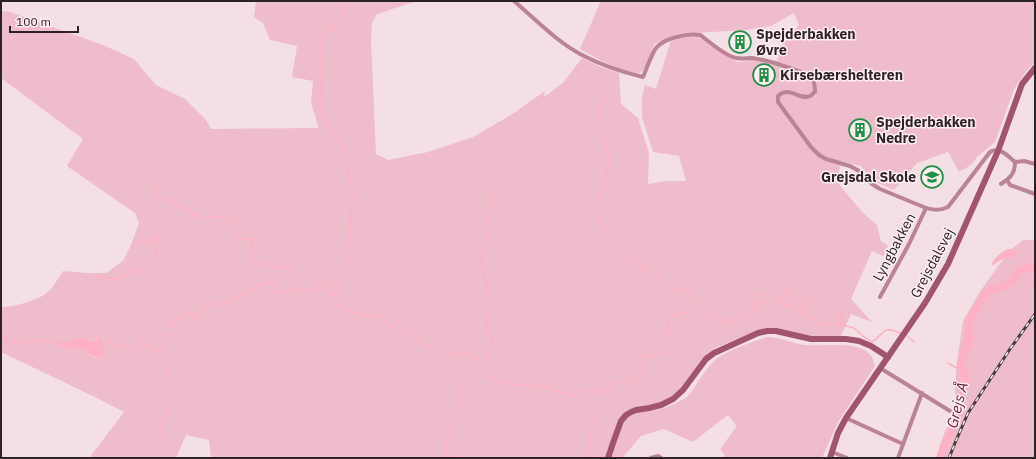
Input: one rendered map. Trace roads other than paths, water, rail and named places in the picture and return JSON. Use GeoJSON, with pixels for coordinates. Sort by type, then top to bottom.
{"type":"FeatureCollection","features":[{"type":"Feature","properties":{"kind":"street"},"geometry":{"type":"LineString","coordinates":[[514,1],[561,42],[582,55],[618,70],[644,77],[655,49],[660,43],[680,36],[695,34],[700,35],[722,51],[735,58],[751,58],[800,71],[812,78],[815,83],[815,92],[810,97],[782,92],[778,96],[778,102],[817,153],[826,159],[850,166],[859,171],[872,184],[880,189],[926,208],[941,210],[948,207],[993,150],[1005,153],[1015,162],[1015,169],[1012,175],[1001,184]]}},
{"type":"Feature","properties":{"kind":"street","name":"Grejsdalsvej"},"geometry":{"type":"LineString","coordinates":[[831,455],[838,433],[846,418],[925,304],[948,264],[998,151],[1022,84],[1035,68]]}},
{"type":"Feature","properties":{"kind":"street"},"geometry":{"type":"LineString","coordinates":[[1015,162],[1024,161],[1035,164]]}},
{"type":"Feature","properties":{"kind":"street"},"geometry":{"type":"LineString","coordinates":[[1007,180],[1010,185],[1035,194]]}},
{"type":"Feature","properties":{"kind":"street","name":"Lyngbakken"},"geometry":{"type":"LineString","coordinates":[[880,297],[909,244],[926,208]]}},
{"type":"Feature","properties":{"kind":"street"},"geometry":{"type":"LineString","coordinates":[[608,458],[621,421],[626,415],[636,410],[661,405],[673,399],[683,390],[706,359],[714,352],[758,333],[772,331],[811,339],[846,339],[859,341],[871,346],[888,357]]}},
{"type":"Feature","properties":{"kind":"street"},"geometry":{"type":"LineString","coordinates":[[880,368],[950,411]]}},
{"type":"Feature","properties":{"kind":"street"},"geometry":{"type":"LineString","coordinates":[[898,458],[922,394]]}},
{"type":"Feature","properties":{"kind":"street"},"geometry":{"type":"LineString","coordinates":[[846,418],[903,444]]}},
{"type":"Feature","properties":{"kind":"street"},"geometry":{"type":"LineString","coordinates":[[831,455],[847,458]]}},
{"type":"Feature","properties":{"kind":"street"},"geometry":{"type":"LineString","coordinates":[[651,458],[658,456],[661,458]]}},
{"type":"Feature","properties":{"kind":"waterway"},"geometry":{"type":"LineString","coordinates":[[331,294],[336,295],[338,293],[339,283],[349,261],[352,196],[343,146],[322,114],[320,104],[320,43],[329,29],[338,24],[345,16],[343,8]]}},
{"type":"Feature","properties":{"kind":"waterway"},"geometry":{"type":"LineString","coordinates":[[607,98],[601,106],[599,113],[609,159],[605,185],[597,204],[603,228],[617,253],[621,257],[662,278],[678,289],[689,292],[702,305]]}},
{"type":"Feature","properties":{"kind":"waterway"},"geometry":{"type":"LineString","coordinates":[[161,182],[155,190],[158,196],[189,210],[193,215],[219,217],[232,222],[240,238],[252,239],[253,251],[250,256],[252,259],[274,267],[288,268],[293,274],[296,285]]}},
{"type":"Feature","properties":{"kind":"waterway"},"geometry":{"type":"LineString","coordinates":[[488,360],[493,338],[486,326],[491,304],[481,260],[487,242],[491,186]]}},
{"type":"Feature","properties":{"kind":"waterway"},"geometry":{"type":"LineString","coordinates":[[93,278],[99,277],[116,279],[143,268],[153,260],[157,248],[158,230],[170,210]]}},
{"type":"Feature","properties":{"kind":"waterway"},"geometry":{"type":"LineString","coordinates":[[135,242],[146,242],[157,238]]}},
{"type":"Feature","properties":{"kind":"waterway","name":"Grejs Å"},"geometry":{"type":"LineString","coordinates":[[940,458],[955,420],[966,381],[962,366],[962,358],[969,340],[969,320],[983,296],[991,290],[1005,286],[1015,278],[1019,271],[1035,266]]}},
{"type":"Feature","properties":{"kind":"waterway"},"geometry":{"type":"LineString","coordinates":[[1019,271],[1029,278],[1035,286]]}},
{"type":"Feature","properties":{"kind":"waterway"},"geometry":{"type":"LineString","coordinates":[[277,289],[279,292],[302,288],[310,291],[318,284],[323,282],[328,286],[331,294],[342,309],[362,316],[376,315],[381,317],[384,322],[432,348]]}},
{"type":"Feature","properties":{"kind":"waterway"},"geometry":{"type":"LineString","coordinates":[[108,339],[110,343],[116,347],[121,344],[128,350],[133,350],[142,339],[145,340],[148,346],[152,349],[157,351],[164,350],[166,344],[164,340],[167,335],[177,332],[177,324],[169,324],[169,321],[175,318],[182,318],[182,316],[187,314],[196,317],[204,306],[213,307],[219,303],[230,302],[237,296],[242,295],[262,284],[272,283],[277,286]]}},
{"type":"Feature","properties":{"kind":"waterway"},"geometry":{"type":"LineString","coordinates":[[777,299],[778,285]]}},
{"type":"Feature","properties":{"kind":"waterway"},"geometry":{"type":"LineString","coordinates":[[781,302],[787,287]]}},
{"type":"Feature","properties":{"kind":"waterway"},"geometry":{"type":"LineString","coordinates":[[786,306],[793,290]]}},
{"type":"Feature","properties":{"kind":"waterway"},"geometry":{"type":"LineString","coordinates":[[794,307],[802,290]]}},
{"type":"Feature","properties":{"kind":"waterway"},"geometry":{"type":"LineString","coordinates":[[760,291],[763,303]]}},
{"type":"Feature","properties":{"kind":"waterway"},"geometry":{"type":"LineString","coordinates":[[801,311],[809,292]]}},
{"type":"Feature","properties":{"kind":"waterway"},"geometry":{"type":"LineString","coordinates":[[752,293],[756,305]]}},
{"type":"Feature","properties":{"kind":"waterway"},"geometry":{"type":"LineString","coordinates":[[807,314],[814,297]]}},
{"type":"Feature","properties":{"kind":"waterway"},"geometry":{"type":"LineString","coordinates":[[701,312],[706,311],[721,319],[735,323],[751,312],[756,305],[777,300],[785,306],[793,307],[807,314],[816,323],[822,326],[828,324],[854,328],[872,342],[887,330],[900,333]]}},
{"type":"Feature","properties":{"kind":"waterway"},"geometry":{"type":"LineString","coordinates":[[830,308],[829,315],[841,319]]}},
{"type":"Feature","properties":{"kind":"waterway"},"geometry":{"type":"LineString","coordinates":[[833,310],[842,314],[840,325]]}},
{"type":"Feature","properties":{"kind":"waterway"},"geometry":{"type":"LineString","coordinates":[[640,378],[643,375],[642,363],[644,356],[660,355],[665,352],[667,348],[665,336],[666,334],[671,334],[667,325],[670,318],[680,313],[691,312]]}},
{"type":"Feature","properties":{"kind":"waterway"},"geometry":{"type":"LineString","coordinates":[[1,335],[17,344],[34,341],[60,343]]}},
{"type":"Feature","properties":{"kind":"waterway"},"geometry":{"type":"LineString","coordinates":[[907,336],[914,342]]}},
{"type":"Feature","properties":{"kind":"waterway"},"geometry":{"type":"LineString","coordinates":[[438,351],[474,355],[481,363]]}},
{"type":"Feature","properties":{"kind":"waterway"},"geometry":{"type":"LineString","coordinates":[[158,438],[161,436],[160,426],[162,424],[162,418],[169,410],[169,407],[165,404],[163,399],[170,386],[165,367],[167,361]]}},
{"type":"Feature","properties":{"kind":"waterway"},"geometry":{"type":"LineString","coordinates":[[948,363],[963,372]]}},
{"type":"Feature","properties":{"kind":"waterway"},"geometry":{"type":"LineString","coordinates":[[484,369],[488,376],[510,385],[525,385],[530,388],[538,384],[543,388],[547,386],[554,392],[562,392],[570,396],[579,392]]}},
{"type":"Feature","properties":{"kind":"waterway"},"geometry":{"type":"LineString","coordinates":[[585,390],[602,392],[616,383],[635,379]]}},
{"type":"Feature","properties":{"kind":"waterway"},"geometry":{"type":"LineString","coordinates":[[442,458],[446,453],[446,443],[450,436],[458,411],[459,389],[465,381]]}},
{"type":"Feature","properties":{"kind":"waterway"},"geometry":{"type":"LineString","coordinates":[[588,458],[591,444],[591,430],[597,414],[597,404]]}},
{"type":"Feature","properties":{"kind":"waterway"},"geometry":{"type":"LineString","coordinates":[[446,453],[450,458]]}},
{"type":"Feature","properties":{"kind":"railway"},"geometry":{"type":"LineString","coordinates":[[949,458],[968,413],[1035,314]]}},
{"type":"Feature","properties":{"kind":"place","name":"Spejderbakken Øvre"},"geometry":{"type":"Point","coordinates":[740,42]}},
{"type":"Feature","properties":{"kind":"place","name":"Kirsebærshelteren"},"geometry":{"type":"Point","coordinates":[764,75]}},
{"type":"Feature","properties":{"kind":"place","name":"Spejderbakken Nedre"},"geometry":{"type":"Point","coordinates":[860,130]}},
{"type":"Feature","properties":{"kind":"place","name":"Grejsdal Skole"},"geometry":{"type":"Point","coordinates":[932,177]}}]}
